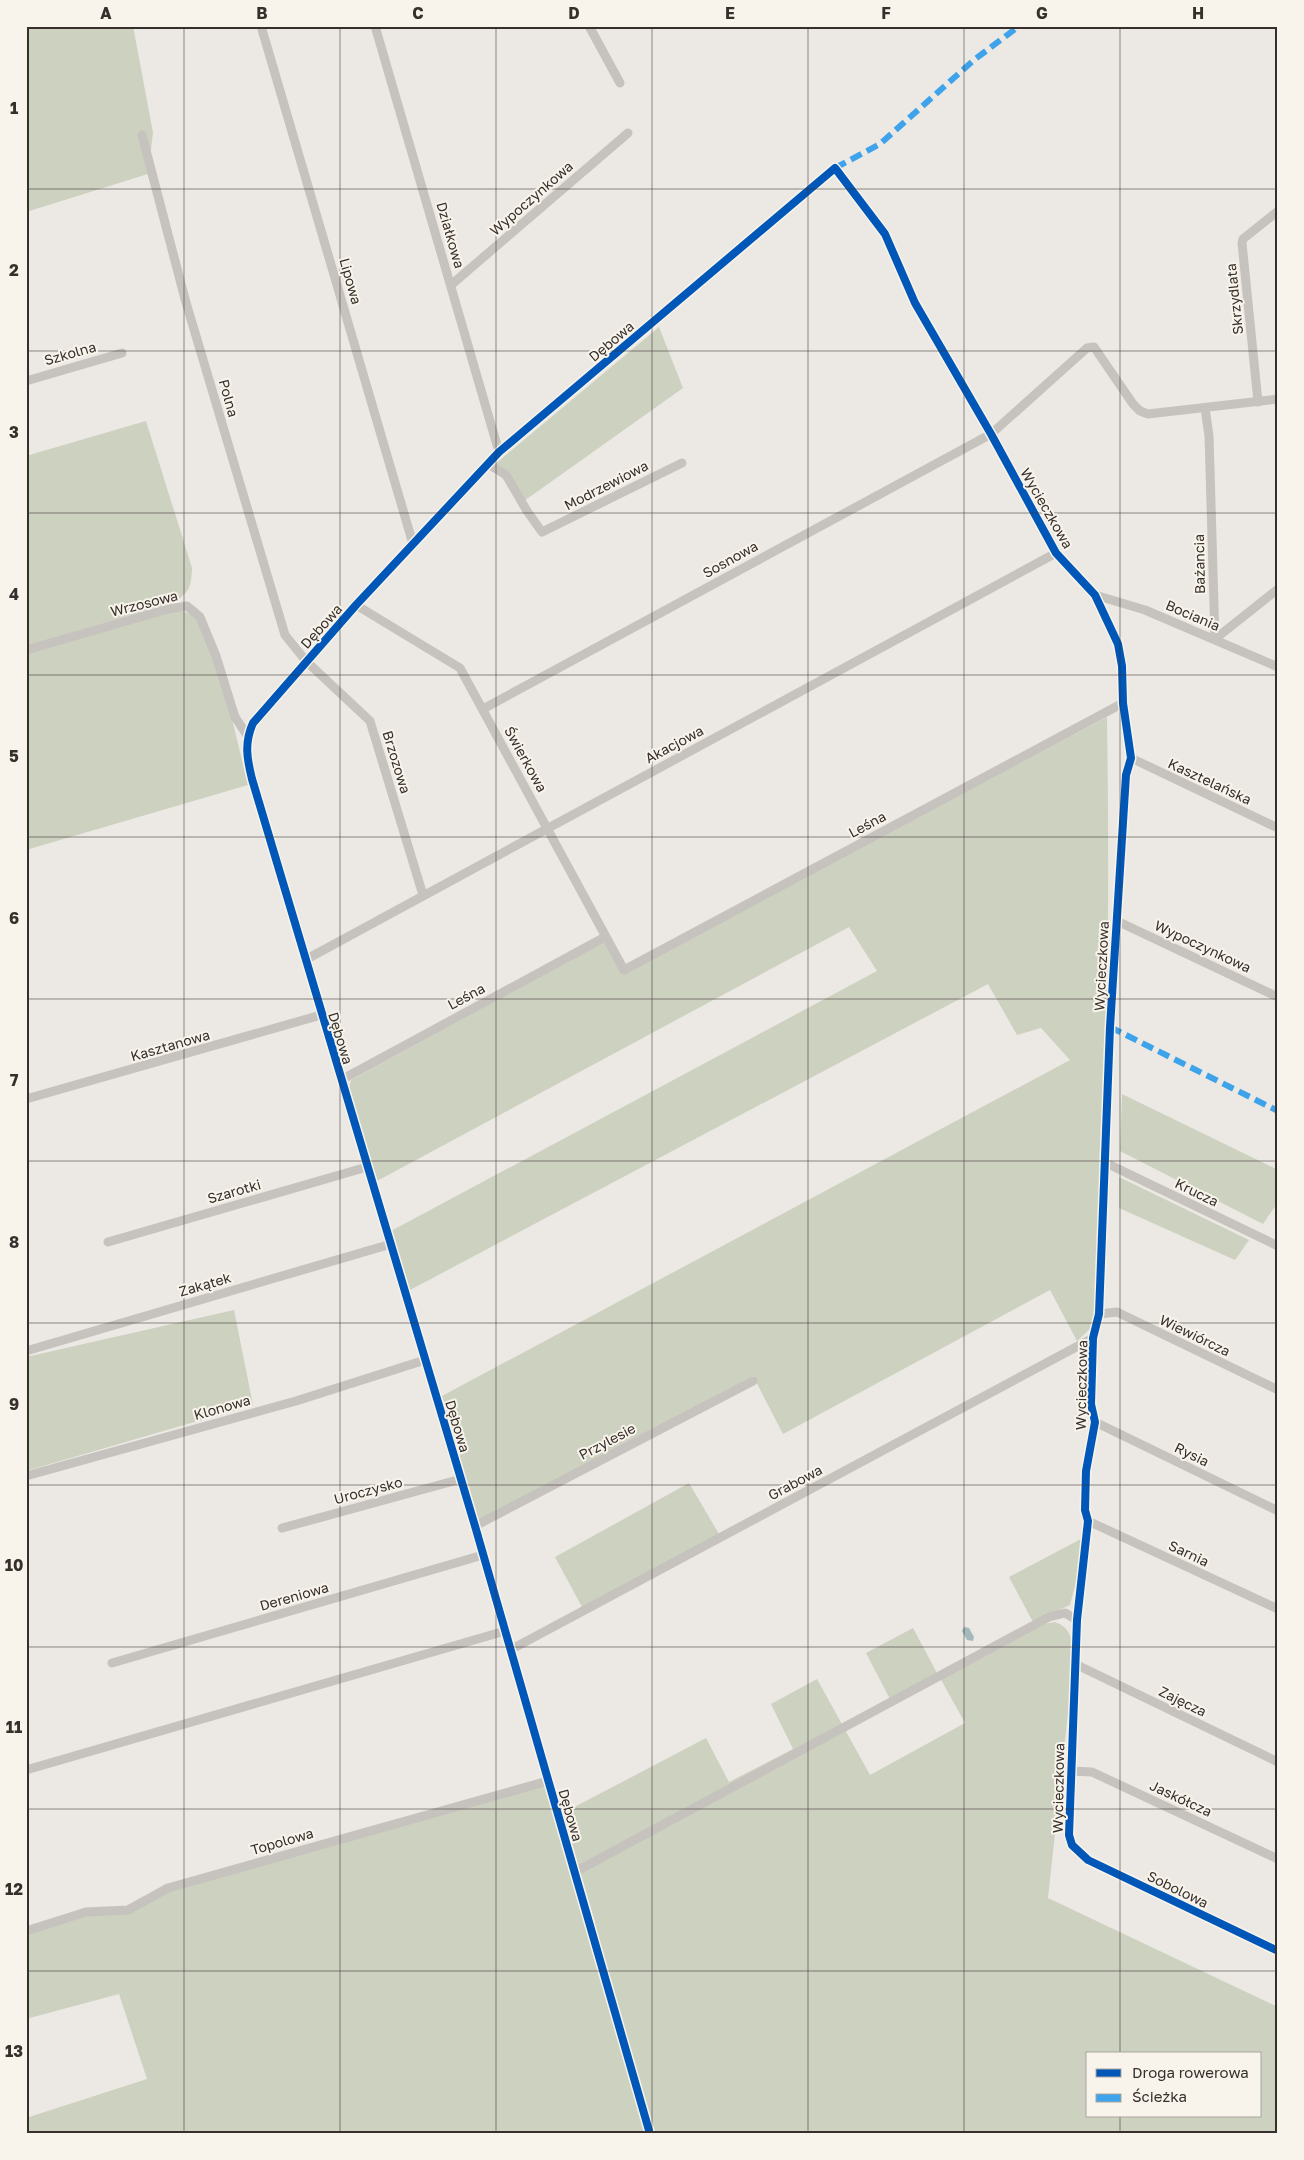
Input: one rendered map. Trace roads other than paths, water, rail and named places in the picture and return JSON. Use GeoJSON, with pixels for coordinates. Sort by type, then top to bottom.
{"type":"FeatureCollection","features":[{"type":"Feature","properties":{"kind":"street","name":"Lipowa"},"geometry":{"type":"LineString","coordinates":[[261,26],[413,544]]}},
{"type":"Feature","properties":{"kind":"street","name":"Działkowa"},"geometry":{"type":"LineString","coordinates":[[375,26],[499,452]]}},
{"type":"Feature","properties":{"kind":"street"},"geometry":{"type":"LineString","coordinates":[[589,26],[620,83]]}},
{"type":"Feature","properties":{"kind":"street","name":"Wypoczynkowa"},"geometry":{"type":"LineString","coordinates":[[451,285],[628,133]]}},
{"type":"Feature","properties":{"kind":"street","name":"Polna"},"geometry":{"type":"LineString","coordinates":[[142,135],[186,299],[285,635],[306,661]]}},
{"type":"Feature","properties":{"kind":"street","name":"Dębowa"},"geometry":{"type":"LineString","coordinates":[[650,2134],[475,1526],[252,779],[246,753],[247,735],[252,723],[306,661],[499,452],[835,168]]}},
{"type":"Feature","properties":{"kind":"street","name":"Wycieczkowa"},"geometry":{"type":"LineString","coordinates":[[835,168],[885,234],[915,303],[991,434],[1056,553],[1095,594],[1118,644],[1122,666],[1123,703],[1131,758],[1126,775],[1116,921],[1104,1162],[1099,1314],[1094,1338],[1091,1404],[1095,1422],[1086,1472],[1086,1510],[1088,1521],[1077,1620],[1068,1835],[1072,1845]]}},
{"type":"Feature","properties":{"kind":"street","name":"Skrzydlata"},"geometry":{"type":"LineString","coordinates":[[1258,402],[1242,243],[1243,239],[1278,211]]}},
{"type":"Feature","properties":{"kind":"street"},"geometry":{"type":"LineString","coordinates":[[991,434],[1087,348],[1094,347],[1140,411],[1148,414],[1278,399]]}},
{"type":"Feature","properties":{"kind":"street","name":"Szkolna"},"geometry":{"type":"LineString","coordinates":[[26,381],[122,353]]}},
{"type":"Feature","properties":{"kind":"street","name":"Bażancia"},"geometry":{"type":"LineString","coordinates":[[1205,408],[1209,436],[1215,639]]}},
{"type":"Feature","properties":{"kind":"street","name":"Sosnowa"},"geometry":{"type":"LineString","coordinates":[[483,709],[991,434]]}},
{"type":"Feature","properties":{"kind":"street","name":"Modrzewiowa"},"geometry":{"type":"LineString","coordinates":[[488,464],[506,476],[542,532],[682,463]]}},
{"type":"Feature","properties":{"kind":"street","name":"Akacjowa"},"geometry":{"type":"LineString","coordinates":[[305,960],[1056,553]]}},
{"type":"Feature","properties":{"kind":"street"},"geometry":{"type":"LineString","coordinates":[[1215,639],[1278,589]]}},
{"type":"Feature","properties":{"kind":"street","name":"Bociania"},"geometry":{"type":"LineString","coordinates":[[1095,594],[1145,610],[1278,667]]}},
{"type":"Feature","properties":{"kind":"street","name":"Świerkowa"},"geometry":{"type":"LineString","coordinates":[[356,605],[460,668],[624,970]]}},
{"type":"Feature","properties":{"kind":"street","name":"Wrzosowa"},"geometry":{"type":"LineString","coordinates":[[26,650],[168,609],[187,606],[200,618],[216,656],[235,717],[247,735]]}},
{"type":"Feature","properties":{"kind":"street","name":"Brzozowa"},"geometry":{"type":"LineString","coordinates":[[306,661],[370,721],[423,895]]}},
{"type":"Feature","properties":{"kind":"street","name":"Leśna"},"geometry":{"type":"LineString","coordinates":[[624,970],[1123,703]]}},
{"type":"Feature","properties":{"kind":"street","name":"Kasztelańska"},"geometry":{"type":"LineString","coordinates":[[1131,758],[1278,828]]}},
{"type":"Feature","properties":{"kind":"street","name":"Wypoczynkowa"},"geometry":{"type":"LineString","coordinates":[[1116,921],[1278,996]]}},
{"type":"Feature","properties":{"kind":"street","name":"Leśna"},"geometry":{"type":"LineString","coordinates":[[341,1080],[605,937]]}},
{"type":"Feature","properties":{"kind":"street","name":"Kasztanowa"},"geometry":{"type":"LineString","coordinates":[[26,1099],[321,1015]]}},
{"type":"Feature","properties":{"kind":"street","name":"Krucza"},"geometry":{"type":"LineString","coordinates":[[1104,1162],[1278,1246]]}},
{"type":"Feature","properties":{"kind":"street","name":"Szarotki"},"geometry":{"type":"LineString","coordinates":[[108,1242],[367,1167]]}},
{"type":"Feature","properties":{"kind":"street","name":"Zakątek"},"geometry":{"type":"LineString","coordinates":[[26,1351],[391,1244]]}},
{"type":"Feature","properties":{"kind":"street","name":"Wiewiórcza"},"geometry":{"type":"LineString","coordinates":[[1099,1314],[1117,1312],[1278,1390]]}},
{"type":"Feature","properties":{"kind":"street","name":"Grabowa"},"geometry":{"type":"LineString","coordinates":[[510,1650],[1094,1338]]}},
{"type":"Feature","properties":{"kind":"street","name":"Klonowa"},"geometry":{"type":"LineString","coordinates":[[26,1476],[296,1401],[425,1360]]}},
{"type":"Feature","properties":{"kind":"street","name":"Przylesie"},"geometry":{"type":"LineString","coordinates":[[475,1526],[753,1380]]}},
{"type":"Feature","properties":{"kind":"street","name":"Rysia"},"geometry":{"type":"LineString","coordinates":[[1095,1422],[1278,1511]]}},
{"type":"Feature","properties":{"kind":"street","name":"Uroczysko"},"geometry":{"type":"LineString","coordinates":[[282,1528],[461,1479]]}},
{"type":"Feature","properties":{"kind":"street","name":"Sarnia"},"geometry":{"type":"LineString","coordinates":[[1088,1521],[1278,1610]]}},
{"type":"Feature","properties":{"kind":"street","name":"Dereniowa"},"geometry":{"type":"LineString","coordinates":[[112,1663],[483,1555]]}},
{"type":"Feature","properties":{"kind":"street"},"geometry":{"type":"LineString","coordinates":[[575,1872],[1049,1617],[1065,1613],[1077,1620]]}},
{"type":"Feature","properties":{"kind":"street"},"geometry":{"type":"LineString","coordinates":[[26,1770],[505,1631]]}},
{"type":"Feature","properties":{"kind":"street","name":"Zajęcza"},"geometry":{"type":"LineString","coordinates":[[1075,1664],[1278,1762]]}},
{"type":"Feature","properties":{"kind":"street","name":"Jaskółcza"},"geometry":{"type":"LineString","coordinates":[[1070,1771],[1092,1772],[1278,1858]]}},
{"type":"Feature","properties":{"kind":"street","name":"Topolowa"},"geometry":{"type":"LineString","coordinates":[[26,1931],[86,1912],[128,1910],[168,1888],[548,1781]]}},
{"type":"Feature","properties":{"kind":"street","name":"Sobolowa"},"geometry":{"type":"LineString","coordinates":[[1072,1845],[1088,1860],[1278,1951]]}},
{"type":"Feature","properties":{"kind":"water"},"geometry":{"type":"Polygon","coordinates":[[[964,1627],[969,1628],[974,1637],[973,1641],[967,1640],[962,1631],[964,1627]]]}}]}
